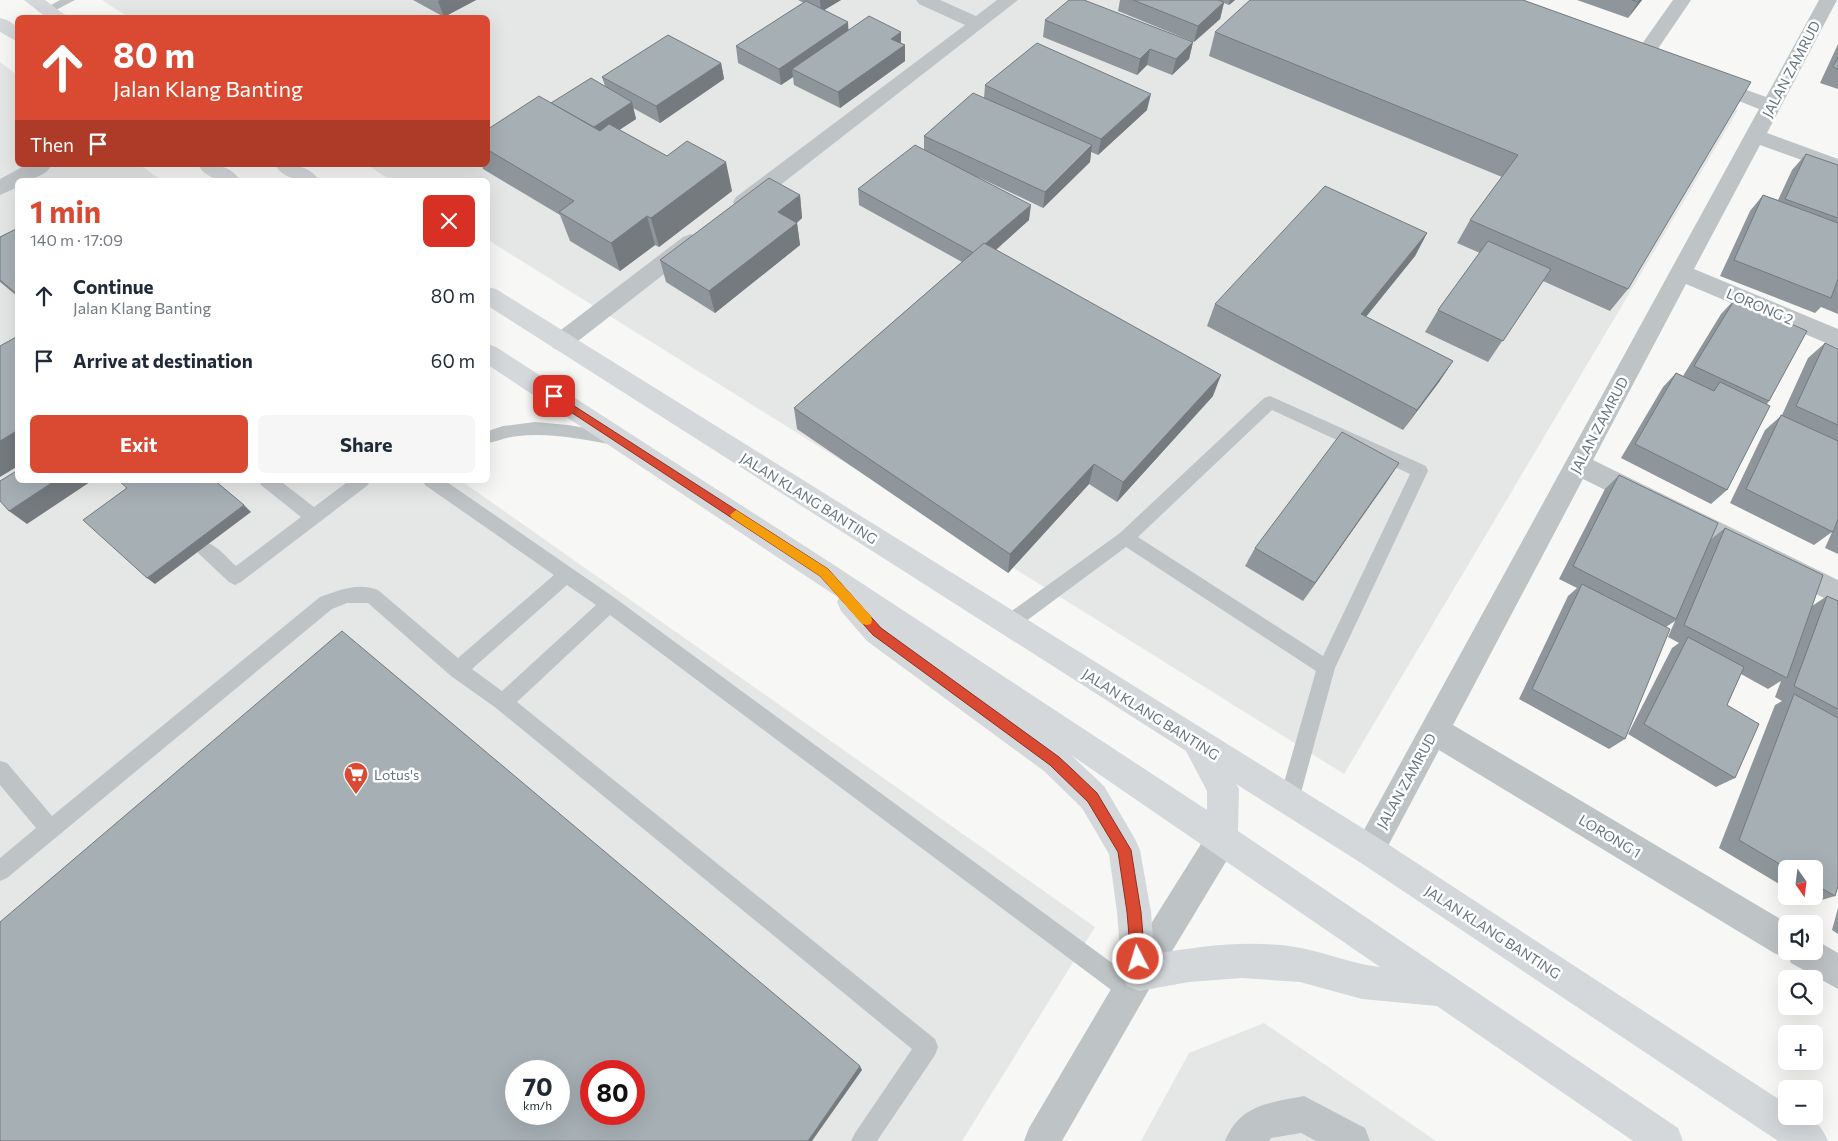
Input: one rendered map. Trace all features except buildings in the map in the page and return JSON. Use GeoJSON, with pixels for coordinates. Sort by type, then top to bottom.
{"type":"FeatureCollection","features":[{"type":"Feature","properties":{"kind":"highway"},"geometry":{"type":"LineString","coordinates":[[211,167],[226,178]]}},
{"type":"Feature","properties":{"kind":"highway"},"geometry":{"type":"LineString","coordinates":[[288,167],[305,178]]}},
{"type":"Feature","properties":{"kind":"highway","name":"JALAN KLANG BANTING"},"geometry":{"type":"LineString","coordinates":[[490,296],[1368,850],[1810,1141]]}},
{"type":"Feature","properties":{"kind":"highway"},"geometry":{"type":"LineString","coordinates":[[490,354],[824,573],[1222,839],[1664,1141]]}},
{"type":"Feature","properties":{"kind":"highway"},"geometry":{"type":"LineString","coordinates":[[824,573],[877,632],[1055,761],[1092,798],[1124,850],[1134,912],[1134,982],[1189,965],[1242,961],[1300,965],[1362,982],[1440,989]]}},
{"type":"Feature","properties":{"kind":"highway"},"geometry":{"type":"LineString","coordinates":[[1196,742],[1223,789],[1222,839]]}},
{"type":"Feature","properties":{"kind":"street"},"geometry":{"type":"LineString","coordinates":[[925,0],[978,24]]}},
{"type":"Feature","properties":{"kind":"street"},"geometry":{"type":"LineString","coordinates":[[561,342],[1008,0]]}},
{"type":"Feature","properties":{"kind":"street"},"geometry":{"type":"LineString","coordinates":[[1642,58],[1682,0]]}},
{"type":"Feature","properties":{"kind":"street","name":"JALAN ZAMRUD"},"geometry":{"type":"LineString","coordinates":[[1368,850],[1771,106],[1829,10]]}},
{"type":"Feature","properties":{"kind":"street"},"geometry":{"type":"LineString","coordinates":[[1624,51],[1660,64]]}},
{"type":"Feature","properties":{"kind":"street"},"geometry":{"type":"LineString","coordinates":[[1688,75],[1771,106]]}},
{"type":"Feature","properties":{"kind":"street"},"geometry":{"type":"LineString","coordinates":[[1755,136],[1838,166]]}},
{"type":"Feature","properties":{"kind":"street"},"geometry":{"type":"LineString","coordinates":[[18,178],[38,167]]}},
{"type":"Feature","properties":{"kind":"street"},"geometry":{"type":"LineString","coordinates":[[0,188],[15,180]]}},
{"type":"Feature","properties":{"kind":"street","name":"LORONG 2"},"geometry":{"type":"LineString","coordinates":[[1682,273],[1838,339]]}},
{"type":"Feature","properties":{"kind":"street"},"geometry":{"type":"LineString","coordinates":[[1578,464],[1838,593]]}},
{"type":"Feature","properties":{"kind":"street","name":"LORONG 1"},"geometry":{"type":"LineString","coordinates":[[1434,730],[1778,936]]}},
{"type":"Feature","properties":{"kind":"street"},"geometry":{"type":"LineString","coordinates":[[1042,1141],[1134,982],[1222,839]]}},
{"type":"Feature","properties":{"kind":"street"},"geometry":{"type":"LineString","coordinates":[[1818,960],[1838,972]]}},
{"type":"Feature","properties":{"kind":"street"},"geometry":{"type":"LineString","coordinates":[[1243,1141],[1262,1122],[1304,1114],[1352,1141]]}},
{"type":"Feature","properties":{"kind":"lane"},"geometry":{"type":"LineString","coordinates":[[47,9],[69,0]]}},
{"type":"Feature","properties":{"kind":"lane"},"geometry":{"type":"LineString","coordinates":[[1008,624],[1126,538],[1270,402],[1420,471],[1326,668],[1289,800]]}},
{"type":"Feature","properties":{"kind":"lane"},"geometry":{"type":"LineString","coordinates":[[490,436],[503,431],[561,430],[622,440]]}},
{"type":"Feature","properties":{"kind":"lane"},"geometry":{"type":"LineString","coordinates":[[271,483],[314,517]]}},
{"type":"Feature","properties":{"kind":"lane"},"geometry":{"type":"LineString","coordinates":[[204,548],[235,577],[358,483]]}},
{"type":"Feature","properties":{"kind":"lane"},"geometry":{"type":"LineString","coordinates":[[435,483],[609,604],[1134,982]]}},
{"type":"Feature","properties":{"kind":"lane"},"geometry":{"type":"LineString","coordinates":[[1126,538],[1326,668]]}},
{"type":"Feature","properties":{"kind":"lane"},"geometry":{"type":"LineString","coordinates":[[458,670],[566,575]]}},
{"type":"Feature","properties":{"kind":"lane"},"geometry":{"type":"LineString","coordinates":[[0,870],[326,603],[346,595],[372,595],[458,670],[503,702],[927,1047],[863,1141]]}},
{"type":"Feature","properties":{"kind":"lane"},"geometry":{"type":"LineString","coordinates":[[503,702],[609,604]]}},
{"type":"Feature","properties":{"kind":"lane"},"geometry":{"type":"LineString","coordinates":[[0,770],[50,829]]}},
{"type":"Feature","properties":{"kind":"shaded area"},"geometry":{"type":"Polygon","coordinates":[[[102,0],[1439,0],[1738,110],[1344,774],[490,241],[490,178],[388,178],[370,167],[490,167],[490,15],[125,15],[102,0]]]}},
{"type":"Feature","properties":{"kind":"shaded area"},"geometry":{"type":"Polygon","coordinates":[[[0,62],[15,73],[15,167],[143,167],[158,178],[15,178],[15,483],[464,483],[1095,927],[962,1141],[0,1141],[0,62]]]}},
{"type":"Feature","properties":{"kind":"shaded area"},"geometry":{"type":"Polygon","coordinates":[[[1264,1023],[1436,1141],[1141,1141],[1189,1053],[1264,1023]]]}},
{"type":"Feature","properties":{"kind":"slow traffic"},"geometry":{"type":"LineString","coordinates":[[736,515],[824,573],[867,620]]}},
{"type":"Feature","properties":{"kind":"place","name":"Lotus's"},"geometry":{"type":"Point","coordinates":[356,795]}},
{"type":"Feature","properties":{"kind":"route"},"geometry":{"type":"LineString","coordinates":[[554,396],[824,573],[877,632],[1055,761],[1092,798],[1124,850],[1134,912],[1138,959]]}}]}
